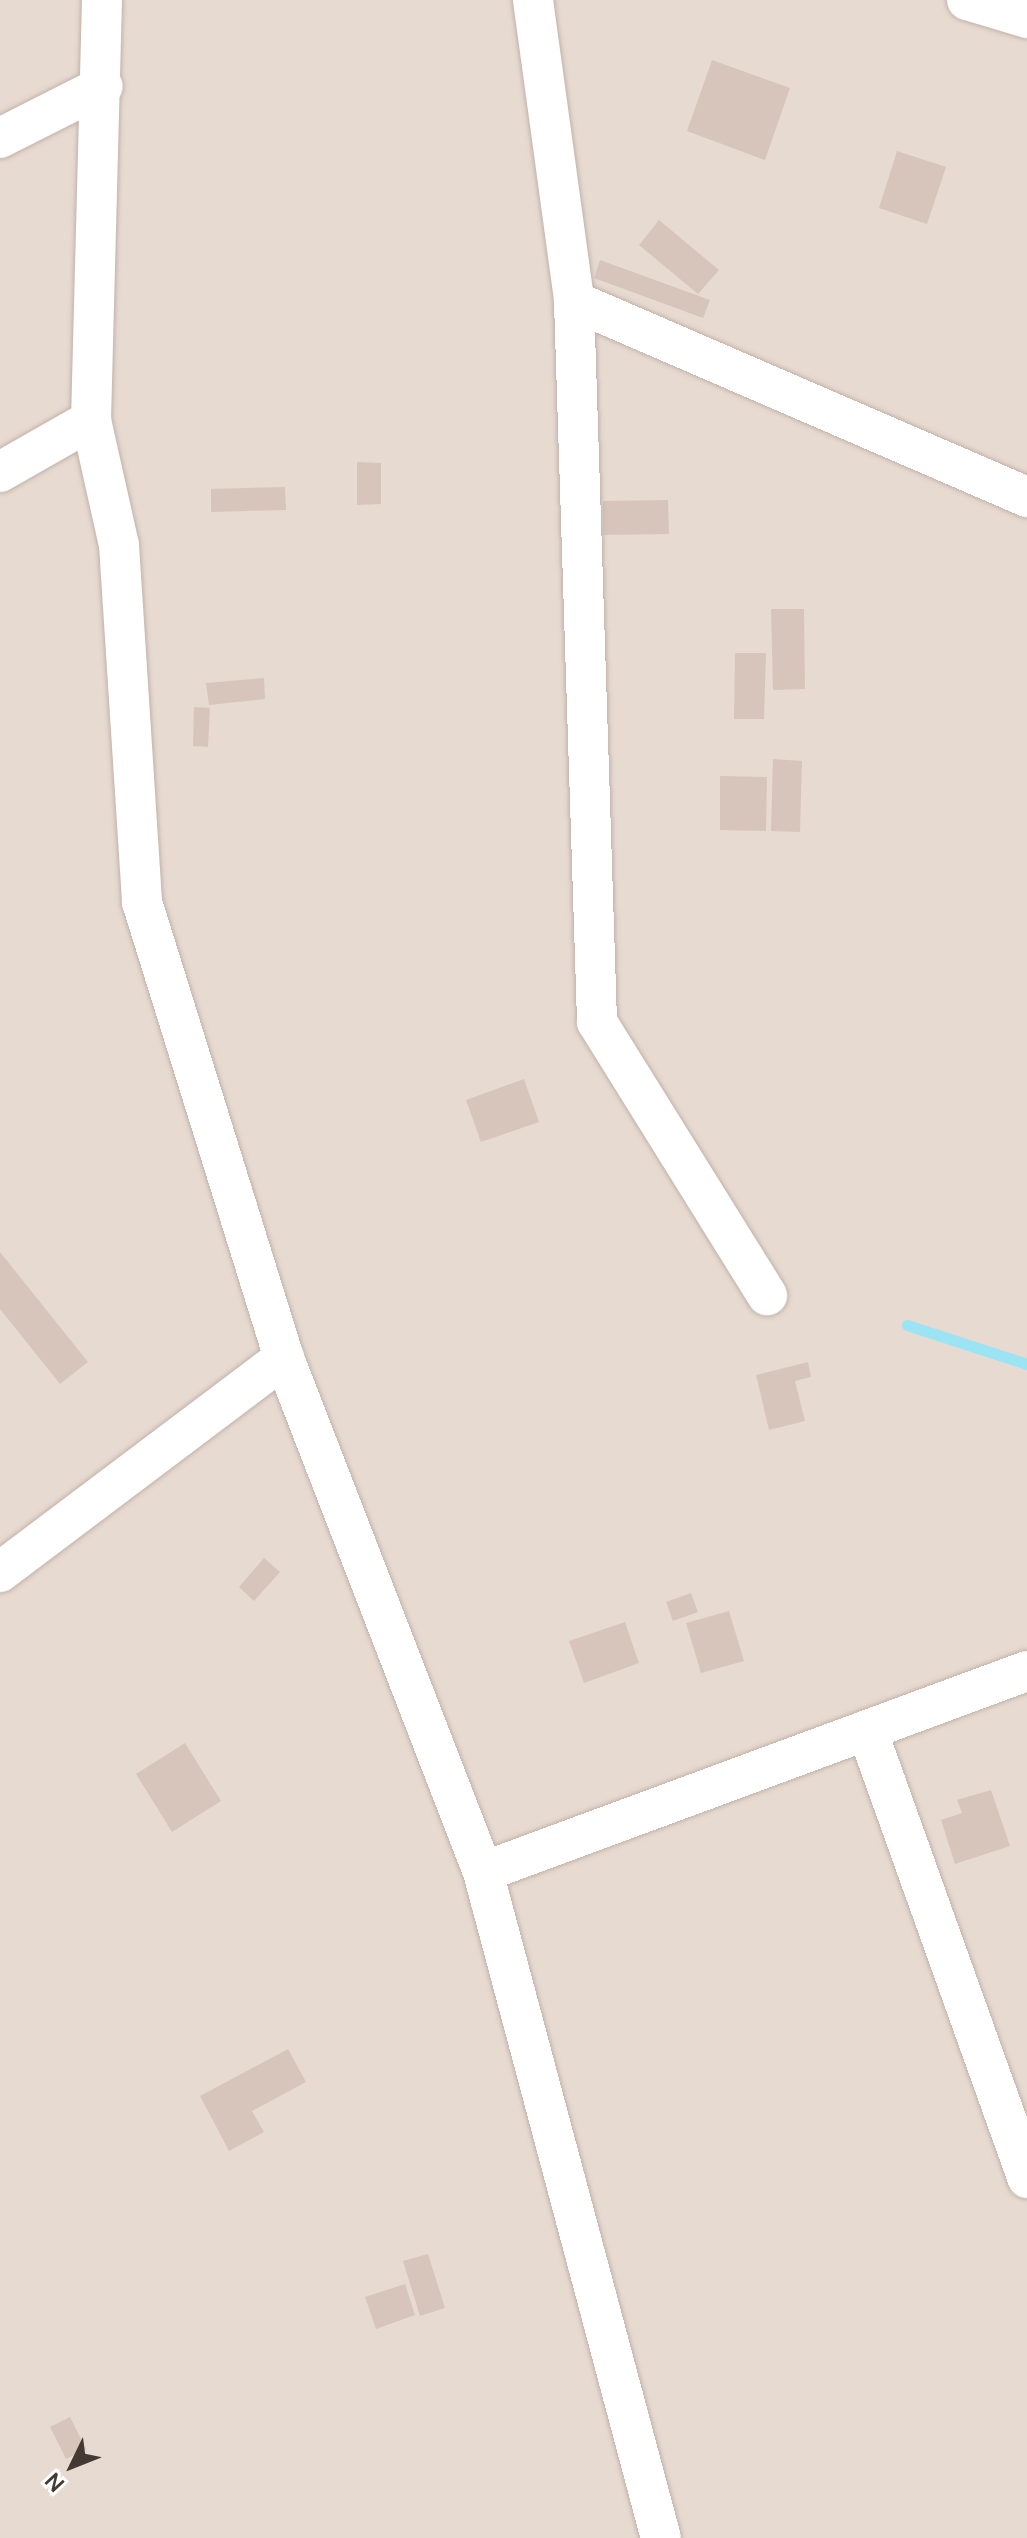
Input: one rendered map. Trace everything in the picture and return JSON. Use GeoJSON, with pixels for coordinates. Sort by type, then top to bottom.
{"type":"FeatureCollection","features":[{"type":"Feature","properties":{"kind":"street"},"geometry":{"type":"LineString","coordinates":[[102,0],[103,86],[91,420],[119,545],[142,902],[284,1358],[483,1872],[661,2538]]}},
{"type":"Feature","properties":{"kind":"street"},"geometry":{"type":"LineString","coordinates":[[533,0],[574,301],[597,1022],[767,1295]]}},
{"type":"Feature","properties":{"kind":"street"},"geometry":{"type":"LineString","coordinates":[[967,0],[1027,18]]}},
{"type":"Feature","properties":{"kind":"street"},"geometry":{"type":"LineString","coordinates":[[0,138],[103,86]]}},
{"type":"Feature","properties":{"kind":"street"},"geometry":{"type":"LineString","coordinates":[[574,301],[1027,497]]}},
{"type":"Feature","properties":{"kind":"street"},"geometry":{"type":"LineString","coordinates":[[0,472],[91,420]]}},
{"type":"Feature","properties":{"kind":"street"},"geometry":{"type":"LineString","coordinates":[[0,1572],[284,1358]]}},
{"type":"Feature","properties":{"kind":"street"},"geometry":{"type":"LineString","coordinates":[[483,1872],[1027,1671]]}},
{"type":"Feature","properties":{"kind":"street"},"geometry":{"type":"LineString","coordinates":[[867,1730],[1027,2178]]}},
{"type":"Feature","properties":{"kind":"shaded area"},"geometry":{"type":"Polygon","coordinates":[[[0,0],[1027,0],[1027,2538],[0,2538],[0,0]]]}},
{"type":"Feature","properties":{"kind":"building"},"geometry":{"type":"Polygon","coordinates":[[[712,60],[790,88],[765,160],[687,131],[712,60]]]}},
{"type":"Feature","properties":{"kind":"building"},"geometry":{"type":"Polygon","coordinates":[[[897,151],[946,167],[927,224],[879,208],[897,151]]]}},
{"type":"Feature","properties":{"kind":"building"},"geometry":{"type":"Polygon","coordinates":[[[659,220],[719,270],[698,294],[639,245],[659,220]]]}},
{"type":"Feature","properties":{"kind":"building"},"geometry":{"type":"Polygon","coordinates":[[[600,260],[710,300],[703,318],[594,278],[600,260]]]}},
{"type":"Feature","properties":{"kind":"building"},"geometry":{"type":"Polygon","coordinates":[[[357,462],[381,463],[381,504],[357,505],[357,462]]]}},
{"type":"Feature","properties":{"kind":"building"},"geometry":{"type":"Polygon","coordinates":[[[285,487],[286,510],[211,512],[211,489],[285,487]]]}},
{"type":"Feature","properties":{"kind":"building"},"geometry":{"type":"Polygon","coordinates":[[[668,500],[669,534],[603,535],[603,501],[668,500]]]}},
{"type":"Feature","properties":{"kind":"building"},"geometry":{"type":"Polygon","coordinates":[[[771,609],[804,609],[805,689],[773,690],[771,609]]]}},
{"type":"Feature","properties":{"kind":"building"},"geometry":{"type":"Polygon","coordinates":[[[735,653],[766,653],[764,719],[734,719],[735,653]]]}},
{"type":"Feature","properties":{"kind":"building"},"geometry":{"type":"Polygon","coordinates":[[[264,678],[265,699],[209,705],[206,683],[264,678]]]}},
{"type":"Feature","properties":{"kind":"building"},"geometry":{"type":"Polygon","coordinates":[[[194,707],[210,708],[208,747],[193,746],[194,707]]]}},
{"type":"Feature","properties":{"kind":"building"},"geometry":{"type":"Polygon","coordinates":[[[773,759],[802,761],[800,832],[771,831],[773,759]]]}},
{"type":"Feature","properties":{"kind":"building"},"geometry":{"type":"Polygon","coordinates":[[[720,776],[767,777],[766,831],[720,830],[720,776]]]}},
{"type":"Feature","properties":{"kind":"building"},"geometry":{"type":"Polygon","coordinates":[[[524,1079],[539,1122],[481,1142],[466,1100],[524,1079]]]}},
{"type":"Feature","properties":{"kind":"building"},"geometry":{"type":"Polygon","coordinates":[[[0,1252],[88,1362],[60,1384],[0,1309],[0,1252]]]}},
{"type":"Feature","properties":{"kind":"building"},"geometry":{"type":"Polygon","coordinates":[[[808,1362],[811,1377],[795,1381],[805,1421],[769,1430],[756,1375],[808,1362]]]}},
{"type":"Feature","properties":{"kind":"building"},"geometry":{"type":"Polygon","coordinates":[[[264,1558],[280,1572],[254,1601],[239,1587],[264,1558]]]}},
{"type":"Feature","properties":{"kind":"building"},"geometry":{"type":"Polygon","coordinates":[[[691,1593],[698,1612],[673,1621],[666,1602],[691,1593]]]}},
{"type":"Feature","properties":{"kind":"building"},"geometry":{"type":"Polygon","coordinates":[[[729,1611],[744,1661],[701,1673],[686,1623],[729,1611]]]}},
{"type":"Feature","properties":{"kind":"building"},"geometry":{"type":"Polygon","coordinates":[[[625,1622],[639,1663],[584,1683],[569,1641],[625,1622]]]}},
{"type":"Feature","properties":{"kind":"building"},"geometry":{"type":"Polygon","coordinates":[[[185,1743],[221,1801],[172,1832],[136,1774],[185,1743]]]}},
{"type":"Feature","properties":{"kind":"building"},"geometry":{"type":"Polygon","coordinates":[[[991,1790],[1010,1846],[955,1864],[941,1820],[962,1813],[957,1800],[991,1790]]]}},
{"type":"Feature","properties":{"kind":"building"},"geometry":{"type":"Polygon","coordinates":[[[288,2049],[306,2082],[252,2111],[264,2132],[229,2151],[200,2096],[288,2049]]]}},
{"type":"Feature","properties":{"kind":"building"},"geometry":{"type":"Polygon","coordinates":[[[428,2254],[445,2308],[420,2316],[403,2261],[428,2254]]]}},
{"type":"Feature","properties":{"kind":"building"},"geometry":{"type":"Polygon","coordinates":[[[405,2284],[415,2315],[376,2329],[365,2297],[405,2284]]]}},
{"type":"Feature","properties":{"kind":"building"},"geometry":{"type":"Polygon","coordinates":[[[70,2417],[86,2449],[66,2459],[50,2427],[70,2417]]]}},
{"type":"Feature","properties":{"kind":"waterway"},"geometry":{"type":"LineString","coordinates":[[907,1325],[1027,1364]]}}]}
